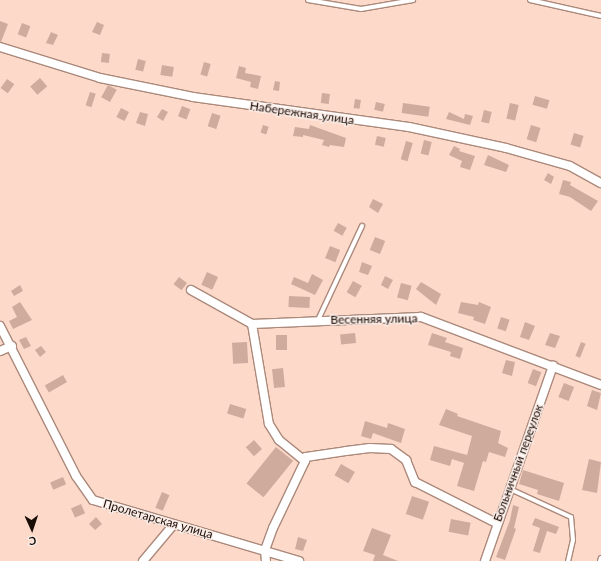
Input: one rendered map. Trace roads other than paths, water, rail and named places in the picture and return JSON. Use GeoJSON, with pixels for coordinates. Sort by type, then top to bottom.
{"type":"FeatureCollection","features":[{"type":"Feature","properties":{"kind":"street","name":"Набережная улица"},"geometry":{"type":"LineString","coordinates":[[0,47],[100,78],[193,98],[409,127],[498,146],[570,166],[601,183]]}},
{"type":"Feature","properties":{"kind":"street"},"geometry":{"type":"LineString","coordinates":[[191,290],[252,324],[269,424],[279,440],[305,461]]}},
{"type":"Feature","properties":{"kind":"street","name":"Весенняя улица"},"geometry":{"type":"LineString","coordinates":[[252,324],[318,320],[421,317],[601,385]]}},
{"type":"Feature","properties":{"kind":"street","name":"Пролетарская улица"},"geometry":{"type":"LineString","coordinates":[[0,326],[12,346],[76,476],[94,500],[299,561]]}},
{"type":"Feature","properties":{"kind":"street"},"geometry":{"type":"LineString","coordinates":[[0,351],[12,346]]}},
{"type":"Feature","properties":{"kind":"street","name":"Больничный переулок"},"geometry":{"type":"LineString","coordinates":[[485,561],[496,523],[553,366]]}},
{"type":"Feature","properties":{"kind":"street"},"geometry":{"type":"LineString","coordinates":[[266,561],[265,550],[306,458],[346,451],[370,448],[391,449],[406,460],[415,482],[496,523]]}},
{"type":"Feature","properties":{"kind":"street"},"geometry":{"type":"LineString","coordinates":[[143,561],[174,524]]}},
{"type":"Feature","properties":{"kind":"lane"},"geometry":{"type":"LineString","coordinates":[[308,0],[361,10],[412,0]]}},
{"type":"Feature","properties":{"kind":"lane"},"geometry":{"type":"LineString","coordinates":[[530,0],[601,16]]}},
{"type":"Feature","properties":{"kind":"lane"},"geometry":{"type":"LineString","coordinates":[[318,320],[362,226]]}},
{"type":"Feature","properties":{"kind":"lane"},"geometry":{"type":"LineString","coordinates":[[509,488],[570,517],[573,540],[568,561]]}}]}
